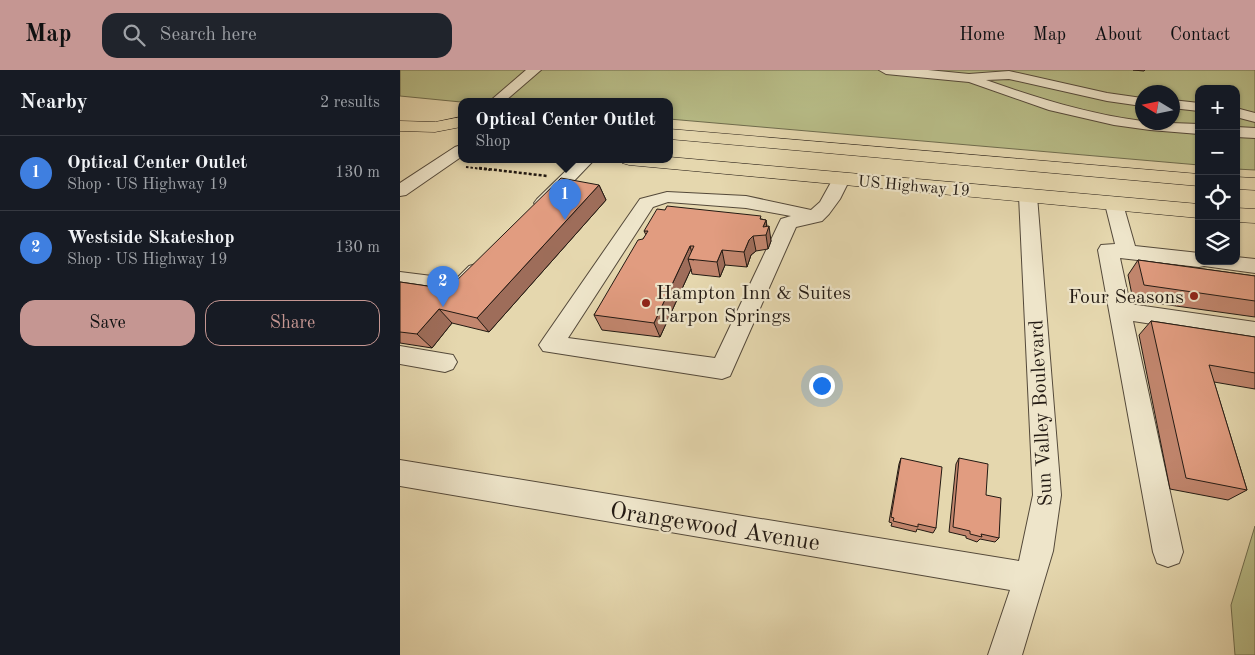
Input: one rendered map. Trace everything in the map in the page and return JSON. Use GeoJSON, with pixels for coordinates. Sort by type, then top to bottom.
{"type":"FeatureCollection","features":[{"type":"Feature","properties":{"kind":"highway"},"geometry":{"type":"LineString","coordinates":[[400,110],[458,116]]}},
{"type":"Feature","properties":{"kind":"highway"},"geometry":{"type":"LineString","coordinates":[[400,126],[435,127],[458,123]]}},
{"type":"Feature","properties":{"kind":"highway","name":"US Highway 19"},"geometry":{"type":"LineString","coordinates":[[673,134],[1195,180]]}},
{"type":"Feature","properties":{"kind":"highway"},"geometry":{"type":"LineString","coordinates":[[400,137],[458,143]]}},
{"type":"Feature","properties":{"kind":"highway"},"geometry":{"type":"LineString","coordinates":[[673,146],[706,149],[780,143]]}},
{"type":"Feature","properties":{"kind":"highway","name":"US Highway 19"},"geometry":{"type":"LineString","coordinates":[[673,163],[1195,211]]}},
{"type":"Feature","properties":{"kind":"highway"},"geometry":{"type":"LineString","coordinates":[[848,179],[949,177],[993,179],[1022,174],[1028,165]]}},
{"type":"Feature","properties":{"kind":"highway"},"geometry":{"type":"LineString","coordinates":[[1240,184],[1255,186]]}},
{"type":"Feature","properties":{"kind":"highway"},"geometry":{"type":"LineString","coordinates":[[1028,196],[1037,190],[1063,185],[1162,191],[1195,190]]}},
{"type":"Feature","properties":{"kind":"highway"},"geometry":{"type":"LineString","coordinates":[[1240,188],[1255,186]]}},
{"type":"Feature","properties":{"kind":"highway"},"geometry":{"type":"LineString","coordinates":[[1240,214],[1255,216]]}},
{"type":"Feature","properties":{"kind":"street"},"geometry":{"type":"LineString","coordinates":[[501,98],[534,70]]}},
{"type":"Feature","properties":{"kind":"street"},"geometry":{"type":"LineString","coordinates":[[886,70],[969,78],[1032,101],[1104,119],[1195,130]]}},
{"type":"Feature","properties":{"kind":"street"},"geometry":{"type":"LineString","coordinates":[[969,78],[994,74],[1009,75],[1107,97],[1135,101]]}},
{"type":"Feature","properties":{"kind":"street"},"geometry":{"type":"LineString","coordinates":[[1180,105],[1195,107]]}},
{"type":"Feature","properties":{"kind":"street"},"geometry":{"type":"LineString","coordinates":[[1240,113],[1255,118]]}},
{"type":"Feature","properties":{"kind":"street"},"geometry":{"type":"LineString","coordinates":[[1240,132],[1255,133]]}},
{"type":"Feature","properties":{"kind":"street"},"geometry":{"type":"LineString","coordinates":[[400,191],[458,152]]}},
{"type":"Feature","properties":{"kind":"street"},"geometry":{"type":"LineString","coordinates":[[532,215],[583,163]]}},
{"type":"Feature","properties":{"kind":"street"},"geometry":{"type":"LineString","coordinates":[[815,217],[746,202],[667,197],[646,203],[551,345],[722,368],[788,223],[815,217],[827,208],[848,179]]}},
{"type":"Feature","properties":{"kind":"street","name":"Sun Valley Boulevard"},"geometry":{"type":"LineString","coordinates":[[1005,655],[1042,533],[1047,495],[1028,196]]}},
{"type":"Feature","properties":{"kind":"street"},"geometry":{"type":"LineString","coordinates":[[1114,204],[1127,252]]}},
{"type":"Feature","properties":{"kind":"street"},"geometry":{"type":"LineString","coordinates":[[1168,552],[1108,250],[1195,260]]}},
{"type":"Feature","properties":{"kind":"street"},"geometry":{"type":"LineString","coordinates":[[400,279],[461,287],[488,260]]}},
{"type":"Feature","properties":{"kind":"street"},"geometry":{"type":"LineString","coordinates":[[1240,264],[1255,266]]}},
{"type":"Feature","properties":{"kind":"street"},"geometry":{"type":"LineString","coordinates":[[1120,311],[1255,332]]}},
{"type":"Feature","properties":{"kind":"street"},"geometry":{"type":"LineString","coordinates":[[400,355],[445,362]]}},
{"type":"Feature","properties":{"kind":"street","name":"Orangewood Avenue"},"geometry":{"type":"LineString","coordinates":[[400,473],[1029,578]]}},
{"type":"Feature","properties":{"kind":"path"},"geometry":{"type":"LineString","coordinates":[[438,164],[567,178]]}},
{"type":"Feature","properties":{"kind":"green space"},"geometry":{"type":"Polygon","coordinates":[[[400,70],[1255,70],[1255,170],[1240,169],[1240,85],[1195,85],[1195,165],[673,119],[673,98],[458,98],[458,102],[400,96],[400,70]]]}},
{"type":"Feature","properties":{"kind":"green space"},"geometry":{"type":"Polygon","coordinates":[[[1255,526],[1255,655],[1235,655],[1231,605],[1255,526]]]}},
{"type":"Feature","properties":{"kind":"building"},"geometry":{"type":"Polygon","coordinates":[[[561,178],[599,185],[477,318],[439,309],[417,334],[400,332],[400,282],[448,289],[561,178]]]}},
{"type":"Feature","properties":{"kind":"building","name":"Hampton Inn & Suites Tarpon Springs"},"geometry":{"type":"Polygon","coordinates":[[[667,206],[761,216],[760,219],[766,220],[763,227],[769,226],[766,235],[753,236],[749,240],[744,252],[722,250],[717,262],[688,259],[694,246],[690,246],[654,323],[594,315],[638,240],[643,239],[648,231],[644,231],[657,209],[665,210],[667,206]]]}},
{"type":"Feature","properties":{"kind":"building"},"geometry":{"type":"Polygon","coordinates":[[[1138,260],[1255,276],[1255,301],[1144,285],[1138,260]]]}},
{"type":"Feature","properties":{"kind":"building"},"geometry":{"type":"Polygon","coordinates":[[[1151,321],[1255,337],[1255,373],[1209,365],[1247,490],[1186,478],[1151,321]]]}},
{"type":"Feature","properties":{"kind":"building"},"geometry":{"type":"Polygon","coordinates":[[[901,458],[942,467],[936,528],[918,524],[918,527],[893,521],[894,518],[891,517],[901,458]]]}},
{"type":"Feature","properties":{"kind":"building"},"geometry":{"type":"Polygon","coordinates":[[[959,458],[988,464],[986,495],[1001,498],[999,538],[981,534],[982,537],[970,534],[970,531],[953,527],[959,458]]]}},
{"type":"Feature","properties":{"kind":"place","name":"Optical Center Outlet"},"geometry":{"type":"Point","coordinates":[565,220]}},
{"type":"Feature","properties":{"kind":"place","name":"Four Seasons"},"geometry":{"type":"Point","coordinates":[1194,296]}},
{"type":"Feature","properties":{"kind":"place","name":"Hampton Inn & Suites Tarpon Springs"},"geometry":{"type":"Point","coordinates":[646,303]}},
{"type":"Feature","properties":{"kind":"place","name":"Westside Skateshop"},"geometry":{"type":"Point","coordinates":[443,307]}}]}
